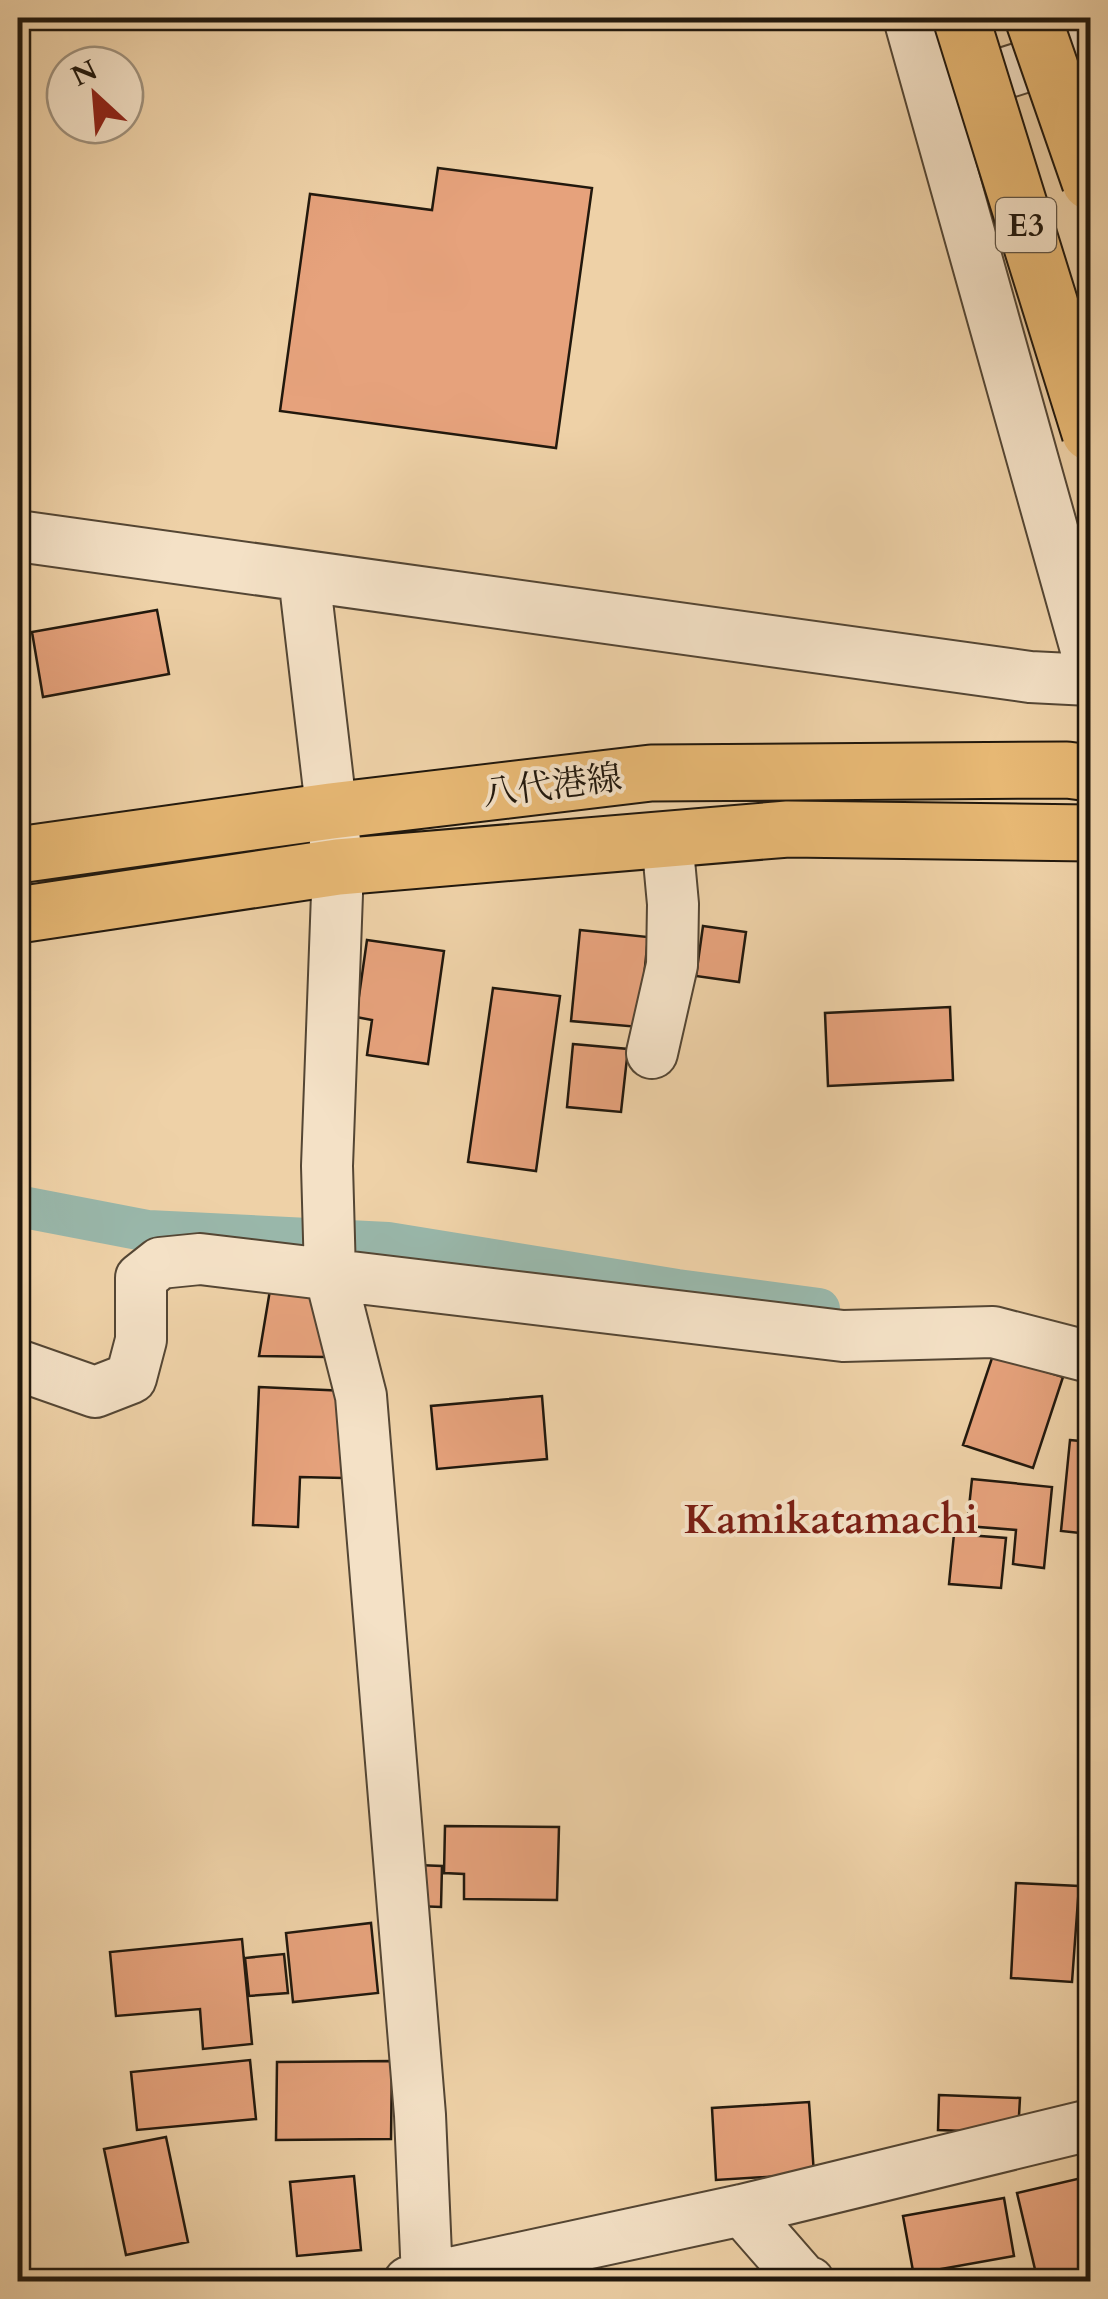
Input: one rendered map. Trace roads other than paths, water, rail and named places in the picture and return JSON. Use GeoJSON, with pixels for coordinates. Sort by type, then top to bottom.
{"type":"FeatureCollection","features":[{"type":"Feature","properties":{"kind":"main road","name":"E3"},"geometry":{"type":"LineString","coordinates":[[961,18],[1090,434]]}},
{"type":"Feature","properties":{"kind":"main road","name":"E3"},"geometry":{"type":"LineString","coordinates":[[1033,18],[1090,182]]}},
{"type":"Feature","properties":{"kind":"main road","name":"八代港線"},"geometry":{"type":"LineString","coordinates":[[18,855],[651,772],[1090,773]]}},
{"type":"Feature","properties":{"kind":"main road","name":"八代港線"},"geometry":{"type":"LineString","coordinates":[[18,915],[338,867],[667,839],[788,830],[1090,833]]}},
{"type":"Feature","properties":{"kind":"street"},"geometry":{"type":"LineString","coordinates":[[909,18],[1090,664]]}},
{"type":"Feature","properties":{"kind":"street"},"geometry":{"type":"LineString","coordinates":[[932,96],[1090,46]]}},
{"type":"Feature","properties":{"kind":"street"},"geometry":{"type":"LineString","coordinates":[[18,536],[1030,677],[1090,680]]}},
{"type":"Feature","properties":{"kind":"street"},"geometry":{"type":"LineString","coordinates":[[304,576],[338,867],[326,1166],[330,1274],[361,1396],[420,2115],[418,2280],[742,2210],[1090,2125]]}},
{"type":"Feature","properties":{"kind":"street"},"geometry":{"type":"LineString","coordinates":[[652,1052],[672,965],[673,904],[667,839]]}},
{"type":"Feature","properties":{"kind":"street"},"geometry":{"type":"LineString","coordinates":[[18,1364],[95,1392],[131,1378],[141,1340],[141,1278],[160,1262],[200,1259],[843,1336],[993,1332],[1090,1357]]}},
{"type":"Feature","properties":{"kind":"street"},"geometry":{"type":"LineString","coordinates":[[742,2210],[805,2281]]}},
{"type":"Feature","properties":{"kind":"waterway"},"geometry":{"type":"LineString","coordinates":[[18,1206],[148,1231],[388,1243],[819,1309]]}},
{"type":"Feature","properties":{"kind":"district","name":"Kamikatamachi"},"geometry":{"type":"Point","coordinates":[831,1519]}}]}
